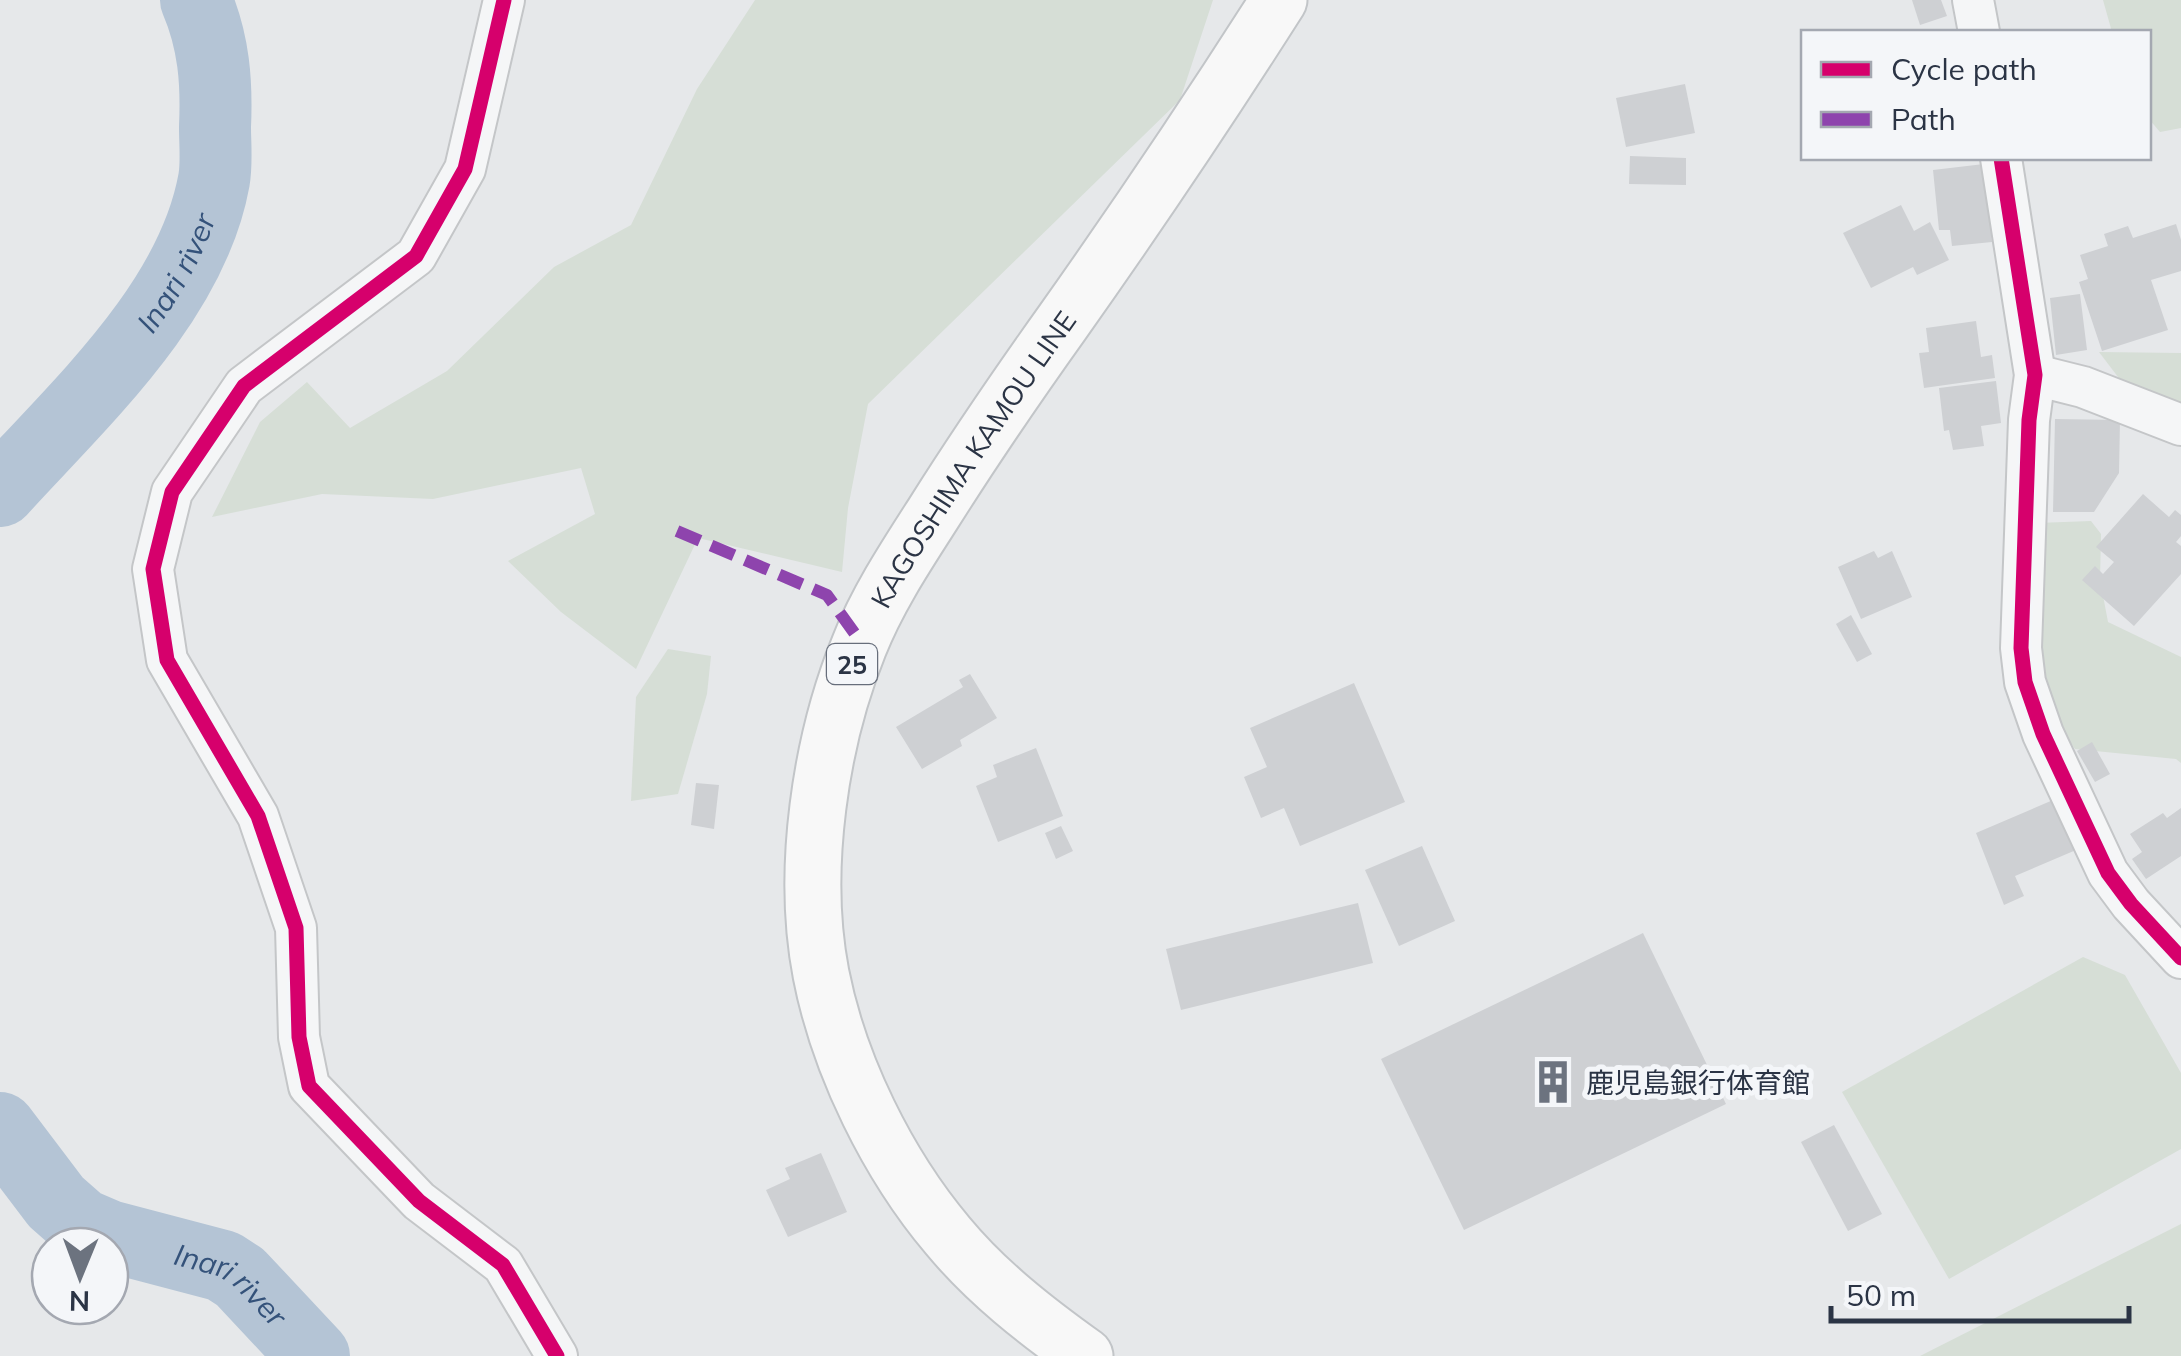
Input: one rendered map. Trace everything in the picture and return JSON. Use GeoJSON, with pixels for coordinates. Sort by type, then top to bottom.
{"type":"FeatureCollection","features":[{"type":"Feature","properties":{"kind":"main road","name":"KAGOSHIMA KAMOU LINE"},"geometry":{"type":"LineString","coordinates":[[1085,1356],[994,1284],[948,1237],[911,1187],[876,1129],[844,1053],[821,974],[814,849],[824,770],[836,707],[860,642],[905,558],[990,424],[1167,176],[1279,0]]}},
{"type":"Feature","properties":{"kind":"street"},"geometry":{"type":"LineString","coordinates":[[504,0],[465,169],[416,256],[244,386],[172,492],[153,569],[168,660],[258,816],[296,928],[299,1037],[309,1086],[418,1200],[503,1266],[557,1356]]}},
{"type":"Feature","properties":{"kind":"street"},"geometry":{"type":"LineString","coordinates":[[1973,0],[1979,30]]}},
{"type":"Feature","properties":{"kind":"street"},"geometry":{"type":"LineString","coordinates":[[2001,160],[2035,375],[2029,420],[2022,629],[2025,682],[2042,734],[2108,873],[2130,904],[2181,958]]}},
{"type":"Feature","properties":{"kind":"street"},"geometry":{"type":"LineString","coordinates":[[2035,375],[2083,388],[2181,425]]}},
{"type":"Feature","properties":{"kind":"shaded area"},"geometry":{"type":"Polygon","coordinates":[[[755,0],[1213,0],[1180,100],[868,404],[848,508],[842,572],[698,538],[636,669],[561,612],[508,561],[595,514],[581,468],[433,499],[322,494],[212,517],[260,422],[307,382],[350,428],[447,371],[554,267],[631,225],[697,89],[755,0]]]}},
{"type":"Feature","properties":{"kind":"shaded area"},"geometry":{"type":"Polygon","coordinates":[[[2103,0],[2181,0],[2181,128],[2160,132],[2151,121],[2151,30],[2111,30],[2103,0]]]}},
{"type":"Feature","properties":{"kind":"shaded area"},"geometry":{"type":"Polygon","coordinates":[[[2099,352],[2181,353],[2181,416],[2131,394],[2099,352]]]}},
{"type":"Feature","properties":{"kind":"shaded area"},"geometry":{"type":"Polygon","coordinates":[[[2091,521],[2101,534],[2100,580],[2108,622],[2181,657],[2181,763],[2176,759],[2075,749],[2049,712],[2036,647],[2037,523],[2091,521]]]}},
{"type":"Feature","properties":{"kind":"shaded area"},"geometry":{"type":"Polygon","coordinates":[[[668,649],[711,656],[707,694],[678,794],[631,801],[636,697],[668,649]]]}},
{"type":"Feature","properties":{"kind":"shaded area"},"geometry":{"type":"Polygon","coordinates":[[[2083,957],[2125,975],[2181,1073],[2181,1149],[1949,1279],[1842,1092],[2083,957]]]}},
{"type":"Feature","properties":{"kind":"shaded area"},"geometry":{"type":"Polygon","coordinates":[[[2181,1224],[2181,1356],[1920,1356],[2181,1224]]]}},
{"type":"Feature","properties":{"kind":"building"},"geometry":{"type":"Polygon","coordinates":[[[1912,0],[1941,0],[1947,16],[1920,25],[1912,0]]]}},
{"type":"Feature","properties":{"kind":"building"},"geometry":{"type":"Polygon","coordinates":[[[1685,84],[1695,133],[1626,147],[1616,98],[1685,84]]]}},
{"type":"Feature","properties":{"kind":"building"},"geometry":{"type":"Polygon","coordinates":[[[1630,156],[1686,158],[1686,185],[1629,184],[1630,156]]]}},
{"type":"Feature","properties":{"kind":"building"},"geometry":{"type":"Polygon","coordinates":[[[1984,164],[1992,242],[1952,246],[1950,230],[1939,230],[1933,170],[1984,164]]]}},
{"type":"Feature","properties":{"kind":"building"},"geometry":{"type":"Polygon","coordinates":[[[1901,205],[1914,231],[1930,222],[1949,260],[1917,275],[1913,267],[1871,288],[1843,233],[1901,205]]]}},
{"type":"Feature","properties":{"kind":"building"},"geometry":{"type":"Polygon","coordinates":[[[2176,224],[2181,240],[2181,271],[2151,280],[2168,330],[2102,351],[2079,282],[2088,279],[2080,255],[2108,246],[2104,234],[2128,226],[2133,238],[2176,224]]]}},
{"type":"Feature","properties":{"kind":"building"},"geometry":{"type":"Polygon","coordinates":[[[2080,294],[2087,350],[2056,355],[2050,298],[2080,294]]]}},
{"type":"Feature","properties":{"kind":"building"},"geometry":{"type":"Polygon","coordinates":[[[1976,321],[1981,357],[1992,355],[1995,378],[1924,388],[1919,353],[1929,352],[1926,328],[1976,321]]]}},
{"type":"Feature","properties":{"kind":"building"},"geometry":{"type":"Polygon","coordinates":[[[1996,381],[2001,423],[1981,426],[1984,446],[1953,450],[1949,430],[1944,431],[1939,388],[1996,381]]]}},
{"type":"Feature","properties":{"kind":"building"},"geometry":{"type":"Polygon","coordinates":[[[2055,419],[2120,420],[2119,473],[2094,512],[2053,512],[2055,419]]]}},
{"type":"Feature","properties":{"kind":"building"},"geometry":{"type":"Polygon","coordinates":[[[2143,494],[2169,517],[2175,510],[2181,515],[2181,536],[2176,542],[2181,546],[2181,574],[2134,626],[2082,580],[2095,566],[2103,574],[2114,562],[2096,547],[2143,494]]]}},
{"type":"Feature","properties":{"kind":"building"},"geometry":{"type":"Polygon","coordinates":[[[1874,551],[1878,558],[1892,551],[1912,597],[1861,619],[1838,567],[1874,551]]]}},
{"type":"Feature","properties":{"kind":"building"},"geometry":{"type":"Polygon","coordinates":[[[1851,615],[1872,654],[1857,662],[1836,624],[1851,615]]]}},
{"type":"Feature","properties":{"kind":"building"},"geometry":{"type":"Polygon","coordinates":[[[970,674],[997,718],[960,740],[962,746],[922,769],[896,727],[963,687],[959,680],[970,674]]]}},
{"type":"Feature","properties":{"kind":"building"},"geometry":{"type":"Polygon","coordinates":[[[1354,683],[1405,802],[1300,846],[1284,808],[1261,818],[1244,777],[1267,767],[1250,728],[1354,683]]]}},
{"type":"Feature","properties":{"kind":"building"},"geometry":{"type":"Polygon","coordinates":[[[2092,742],[2110,774],[2095,782],[2077,751],[2092,742]]]}},
{"type":"Feature","properties":{"kind":"building"},"geometry":{"type":"Polygon","coordinates":[[[1036,748],[1063,816],[998,842],[976,786],[997,777],[993,765],[1036,748]]]}},
{"type":"Feature","properties":{"kind":"building"},"geometry":{"type":"Polygon","coordinates":[[[696,783],[719,785],[714,829],[691,825],[696,783]]]}},
{"type":"Feature","properties":{"kind":"building"},"geometry":{"type":"Polygon","coordinates":[[[2053,800],[2076,850],[2015,876],[2024,896],[2004,905],[1976,833],[2053,800]]]}},
{"type":"Feature","properties":{"kind":"building"},"geometry":{"type":"Polygon","coordinates":[[[2181,808],[2181,856],[2146,879],[2132,859],[2142,852],[2130,834],[2163,813],[2167,818],[2181,808]]]}},
{"type":"Feature","properties":{"kind":"building"},"geometry":{"type":"Polygon","coordinates":[[[1061,826],[1073,851],[1056,859],[1045,833],[1061,826]]]}},
{"type":"Feature","properties":{"kind":"building"},"geometry":{"type":"Polygon","coordinates":[[[1422,846],[1455,921],[1399,946],[1365,870],[1422,846]]]}},
{"type":"Feature","properties":{"kind":"building"},"geometry":{"type":"Polygon","coordinates":[[[1358,903],[1373,963],[1181,1010],[1166,949],[1358,903]]]}},
{"type":"Feature","properties":{"kind":"building","name":"鹿児島銀行体育館"},"geometry":{"type":"Polygon","coordinates":[[[1643,933],[1726,1104],[1464,1230],[1381,1059],[1643,933]]]}},
{"type":"Feature","properties":{"kind":"building"},"geometry":{"type":"Polygon","coordinates":[[[1834,1125],[1882,1214],[1848,1231],[1801,1142],[1834,1125]]]}},
{"type":"Feature","properties":{"kind":"building"},"geometry":{"type":"Polygon","coordinates":[[[821,1153],[847,1212],[788,1237],[766,1190],[790,1179],[785,1168],[821,1153]]]}},
{"type":"Feature","properties":{"kind":"waterway","name":"Inari river"},"geometry":{"type":"LineString","coordinates":[[0,491],[129,348],[183,268],[202,225],[215,174],[215,94],[210,47],[196,0]]}},
{"type":"Feature","properties":{"kind":"waterway","name":"Inari river"},"geometry":{"type":"LineString","coordinates":[[0,1128],[56,1202],[81,1224],[109,1236],[223,1266],[240,1277],[314,1356]]}},
{"type":"Feature","properties":{"kind":"marked path"},"geometry":{"type":"LineString","coordinates":[[677,531],[827,595],[860,641]]}},
{"type":"Feature","properties":{"kind":"cycle path"},"geometry":{"type":"LineString","coordinates":[[504,0],[465,169],[416,256],[244,386],[172,492],[153,569],[167,660],[258,816],[296,928],[299,1037],[309,1086],[419,1201],[503,1265],[557,1356]]}},
{"type":"Feature","properties":{"kind":"cycle path"},"geometry":{"type":"LineString","coordinates":[[2001,160],[2035,375],[2029,420],[2021,648],[2025,682],[2043,734],[2108,873],[2181,958]]}},
{"type":"Feature","properties":{"kind":"place","name":"鹿児島銀行体育館"},"geometry":{"type":"Point","coordinates":[1553,1082]}}]}
